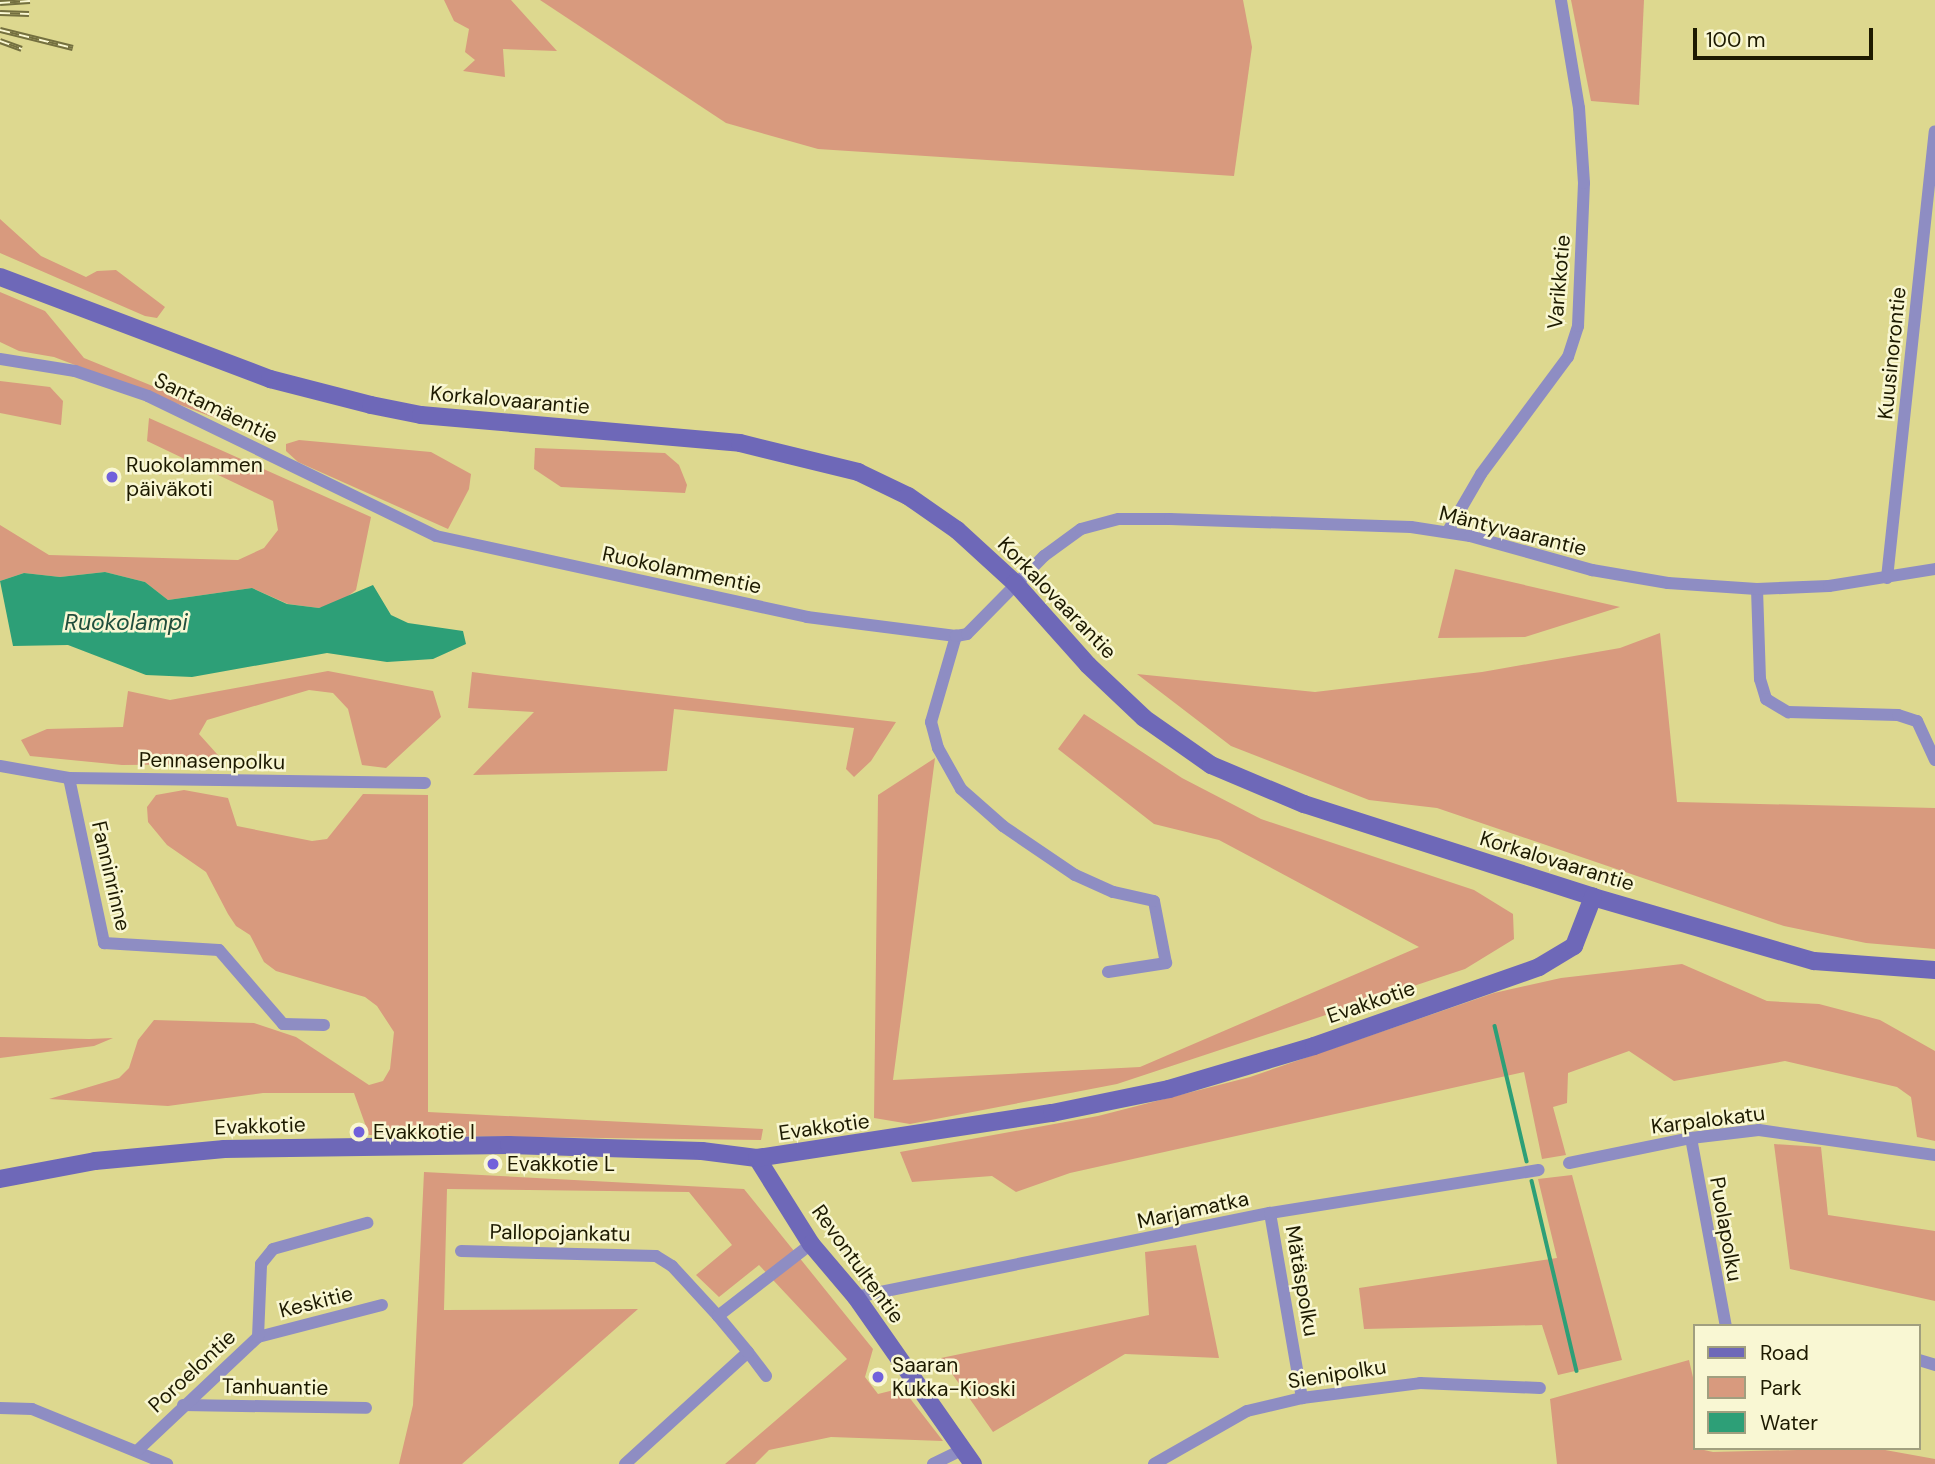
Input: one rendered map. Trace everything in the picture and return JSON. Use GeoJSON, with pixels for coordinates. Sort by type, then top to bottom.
{"type":"FeatureCollection","features":[{"type":"Feature","properties":{"kind":"street","name":"Varikkotie"},"geometry":{"type":"LineString","coordinates":[[1448,531],[1481,474],[1569,356],[1578,326],[1584,183],[1579,108],[1561,0]]}},
{"type":"Feature","properties":{"kind":"street","name":"Kuusinorontie"},"geometry":{"type":"LineString","coordinates":[[1886,578],[1935,132]]}},
{"type":"Feature","properties":{"kind":"street","name":"Korkalovaarantie"},"geometry":{"type":"LineString","coordinates":[[0,265],[70,297],[86,310]]}},
{"type":"Feature","properties":{"kind":"street","name":"Korkalovaarantie"},"geometry":{"type":"LineString","coordinates":[[0,277],[270,379],[371,405],[421,415],[740,443],[858,472],[908,496],[957,530],[1015,583],[1125,700],[1211,765],[1304,804],[1593,897],[1814,961],[1935,970]]}},
{"type":"Feature","properties":{"kind":"street","name":"Santamäentie"},"geometry":{"type":"LineString","coordinates":[[0,359],[75,371],[148,396],[405,521]]}},
{"type":"Feature","properties":{"kind":"street","name":"Mäntyvaarantie"},"geometry":{"type":"LineString","coordinates":[[956,636],[967,634],[994,610],[1015,583],[1081,529],[1119,519],[1335,521],[1448,531],[1592,570],[1668,583],[1757,589],[1886,578],[1935,569]]}},
{"type":"Feature","properties":{"kind":"street","name":"Ruokolammentie"},"geometry":{"type":"LineString","coordinates":[[405,521],[436,536],[472,545],[807,617],[956,636]]}},
{"type":"Feature","properties":{"kind":"street"},"geometry":{"type":"LineString","coordinates":[[1757,589],[1760,679],[1766,699],[1788,712],[1898,715],[1917,721],[1935,760]]}},
{"type":"Feature","properties":{"kind":"street"},"geometry":{"type":"LineString","coordinates":[[956,636],[931,722],[938,748],[961,789],[1003,827],[1075,875],[1113,892],[1154,901],[1166,962],[1108,972]]}},
{"type":"Feature","properties":{"kind":"street","name":"Pennasenpolku"},"geometry":{"type":"LineString","coordinates":[[0,766],[69,778],[425,783]]}},
{"type":"Feature","properties":{"kind":"street","name":"Fanninrinne"},"geometry":{"type":"LineString","coordinates":[[69,778],[104,943],[219,950],[283,1024],[324,1025]]}},
{"type":"Feature","properties":{"kind":"street","name":"Evakkotie"},"geometry":{"type":"LineString","coordinates":[[0,1179],[95,1161],[224,1149],[509,1145],[702,1152],[757,1158],[1052,1113],[1169,1089],[1314,1046],[1539,967],[1574,946],[1593,897]]}},
{"type":"Feature","properties":{"kind":"street","name":"Karpalokatu"},"geometry":{"type":"LineString","coordinates":[[1569,1163],[1691,1138],[1780,1130],[1935,1155]]}},
{"type":"Feature","properties":{"kind":"street","name":"Puolapolku"},"geometry":{"type":"LineString","coordinates":[[1691,1138],[1726,1324]]}},
{"type":"Feature","properties":{"kind":"street","name":"Revontultentie"},"geometry":{"type":"LineString","coordinates":[[757,1158],[811,1244],[856,1297],[968,1457]]}},
{"type":"Feature","properties":{"kind":"street","name":"Marjamatka"},"geometry":{"type":"LineString","coordinates":[[856,1297],[1270,1213],[1539,1170]]}},
{"type":"Feature","properties":{"kind":"street","name":"Mätäspolku"},"geometry":{"type":"LineString","coordinates":[[1270,1213],[1302,1398]]}},
{"type":"Feature","properties":{"kind":"street","name":"Poroelontie"},"geometry":{"type":"LineString","coordinates":[[138,1450],[258,1337],[261,1264],[273,1250],[367,1223]]}},
{"type":"Feature","properties":{"kind":"street"},"geometry":{"type":"LineString","coordinates":[[718,1316],[811,1244]]}},
{"type":"Feature","properties":{"kind":"street","name":"Pallopojankatu"},"geometry":{"type":"LineString","coordinates":[[461,1251],[656,1256],[672,1266],[718,1316],[766,1376]]}},
{"type":"Feature","properties":{"kind":"street","name":"Keskitie"},"geometry":{"type":"LineString","coordinates":[[258,1337],[382,1305]]}},
{"type":"Feature","properties":{"kind":"street"},"geometry":{"type":"LineString","coordinates":[[625,1464],[748,1352]]}},
{"type":"Feature","properties":{"kind":"street","name":"Sienipolku"},"geometry":{"type":"LineString","coordinates":[[1154,1464],[1247,1411],[1302,1398],[1420,1382],[1540,1388]]}},
{"type":"Feature","properties":{"kind":"street","name":"Tanhuantie"},"geometry":{"type":"LineString","coordinates":[[183,1405],[366,1408]]}},
{"type":"Feature","properties":{"kind":"street"},"geometry":{"type":"LineString","coordinates":[[0,1408],[32,1409],[167,1464]]}},
{"type":"Feature","properties":{"kind":"street"},"geometry":{"type":"LineString","coordinates":[[933,1464],[968,1457]]}},
{"type":"Feature","properties":{"kind":"green space"},"geometry":{"type":"Polygon","coordinates":[[[444,0],[511,0],[557,51],[503,49],[505,77],[463,71],[475,60],[465,52],[469,29],[454,21],[444,0]]]}},
{"type":"Feature","properties":{"kind":"green space"},"geometry":{"type":"Polygon","coordinates":[[[540,0],[1243,0],[1252,47],[1234,176],[818,149],[726,123],[540,0]]]}},
{"type":"Feature","properties":{"kind":"green space"},"geometry":{"type":"Polygon","coordinates":[[[1571,0],[1644,0],[1639,105],[1591,101],[1571,0]]]}},
{"type":"Feature","properties":{"kind":"green space"},"geometry":{"type":"Polygon","coordinates":[[[0,219],[41,256],[86,277],[97,271],[116,270],[165,307],[157,318],[145,316],[0,253],[0,219]]]}},
{"type":"Feature","properties":{"kind":"green space"},"geometry":{"type":"Polygon","coordinates":[[[0,292],[45,311],[84,358],[226,416],[236,426],[54,357],[19,351],[0,342],[0,292]]]}},
{"type":"Feature","properties":{"kind":"green space"},"geometry":{"type":"Polygon","coordinates":[[[0,381],[50,387],[63,401],[61,425],[0,413],[0,381]]]}},
{"type":"Feature","properties":{"kind":"green space"},"geometry":{"type":"Polygon","coordinates":[[[149,418],[371,517],[356,590],[340,602],[319,608],[288,604],[252,588],[168,600],[145,582],[105,572],[60,577],[24,573],[0,581],[0,525],[49,555],[238,560],[264,548],[278,530],[273,501],[147,441],[149,418]]]}},
{"type":"Feature","properties":{"kind":"green space"},"geometry":{"type":"Polygon","coordinates":[[[299,440],[431,452],[471,474],[469,489],[448,529],[298,462],[286,451],[286,444],[299,440]]]}},
{"type":"Feature","properties":{"kind":"green space"},"geometry":{"type":"Polygon","coordinates":[[[535,448],[665,453],[679,465],[687,485],[685,493],[561,487],[534,469],[535,448]]]}},
{"type":"Feature","properties":{"kind":"green space"},"geometry":{"type":"Polygon","coordinates":[[[1455,569],[1620,607],[1525,637],[1438,638],[1455,569]]]}},
{"type":"Feature","properties":{"kind":"green space"},"geometry":{"type":"Polygon","coordinates":[[[1660,633],[1677,802],[1935,808],[1935,949],[1866,943],[1784,926],[1437,808],[1369,800],[1231,746],[1137,674],[1315,692],[1482,672],[1620,648],[1660,633]]]}},
{"type":"Feature","properties":{"kind":"green space"},"geometry":{"type":"Polygon","coordinates":[[[328,671],[433,691],[441,717],[386,768],[362,765],[348,709],[333,693],[309,690],[207,720],[199,734],[226,764],[122,765],[30,756],[21,740],[47,729],[123,727],[128,691],[170,700],[328,671]]]}},
{"type":"Feature","properties":{"kind":"green space"},"geometry":{"type":"Polygon","coordinates":[[[472,672],[896,722],[871,761],[854,777],[846,769],[854,728],[674,709],[667,771],[473,775],[534,712],[468,708],[472,672]]]}},
{"type":"Feature","properties":{"kind":"green space"},"geometry":{"type":"Polygon","coordinates":[[[1084,714],[1182,778],[1261,819],[1474,890],[1513,914],[1514,939],[1465,969],[1117,1084],[910,1124],[874,1118],[878,795],[935,758],[893,1080],[1140,1067],[1419,947],[1219,840],[1154,824],[1058,749],[1084,714]]]}},
{"type":"Feature","properties":{"kind":"green space"},"geometry":{"type":"Polygon","coordinates":[[[184,790],[228,798],[237,826],[312,841],[327,839],[363,794],[428,795],[428,1112],[763,1129],[761,1140],[369,1135],[354,1093],[263,1093],[168,1106],[49,1099],[119,1078],[129,1068],[138,1040],[154,1020],[254,1023],[296,1037],[369,1085],[383,1081],[390,1069],[394,1032],[377,1006],[365,997],[276,971],[264,962],[250,935],[236,926],[228,914],[206,872],[167,845],[148,822],[147,807],[156,795],[184,790]]]}},
{"type":"Feature","properties":{"kind":"green space"},"geometry":{"type":"Polygon","coordinates":[[[1682,964],[1767,1001],[1819,1004],[1880,1020],[1935,1051],[1935,1141],[1917,1137],[1911,1097],[1897,1087],[1785,1061],[1674,1081],[1629,1051],[1568,1073],[1567,1103],[1553,1107],[1566,1155],[1542,1159],[1524,1072],[1070,1173],[1016,1192],[992,1176],[912,1182],[900,1152],[1098,1116],[1250,1077],[1494,993],[1561,978],[1682,964]]]}},
{"type":"Feature","properties":{"kind":"green space"},"geometry":{"type":"Polygon","coordinates":[[[0,1037],[113,1038],[94,1046],[0,1058],[0,1037]]]}},
{"type":"Feature","properties":{"kind":"green space"},"geometry":{"type":"Polygon","coordinates":[[[1774,1144],[1821,1147],[1828,1215],[1935,1231],[1935,1301],[1790,1269],[1774,1144]]]}},
{"type":"Feature","properties":{"kind":"green space"},"geometry":{"type":"Polygon","coordinates":[[[424,1172],[744,1189],[873,1349],[865,1377],[878,1394],[902,1388],[943,1441],[831,1437],[769,1450],[755,1464],[725,1464],[847,1359],[759,1265],[719,1297],[696,1275],[732,1245],[689,1192],[447,1189],[444,1310],[638,1309],[462,1464],[399,1464],[413,1405],[424,1172]]]}},
{"type":"Feature","properties":{"kind":"green space"},"geometry":{"type":"Polygon","coordinates":[[[1572,1175],[1622,1360],[1558,1375],[1542,1325],[1364,1329],[1359,1288],[1557,1258],[1538,1179],[1572,1175]]]}},
{"type":"Feature","properties":{"kind":"green space"},"geometry":{"type":"Polygon","coordinates":[[[1196,1245],[1219,1358],[1125,1354],[993,1432],[941,1358],[1149,1315],[1145,1252],[1196,1245]]]}},
{"type":"Feature","properties":{"kind":"green space"},"geometry":{"type":"Polygon","coordinates":[[[1689,1360],[1694,1382],[1694,1450],[1885,1450],[1935,1459],[1935,1464],[1557,1464],[1550,1399],[1689,1360]]]}},
{"type":"Feature","properties":{"kind":"water","name":"Ruokolampi"},"geometry":{"type":"Polygon","coordinates":[[[105,572],[145,582],[168,600],[252,588],[287,604],[319,608],[373,585],[391,615],[408,623],[463,631],[466,644],[433,659],[387,662],[327,653],[192,677],[146,675],[68,645],[13,646],[0,581],[24,573],[60,577],[105,572]]]}},
{"type":"Feature","properties":{"kind":"waterway"},"geometry":{"type":"LineString","coordinates":[[1495,1026],[1527,1161]]}},
{"type":"Feature","properties":{"kind":"waterway"},"geometry":{"type":"LineString","coordinates":[[1532,1181],[1577,1371]]}},
{"type":"Feature","properties":{"kind":"railway"},"geometry":{"type":"LineString","coordinates":[[0,3],[30,1]]}},
{"type":"Feature","properties":{"kind":"railway"},"geometry":{"type":"LineString","coordinates":[[0,13],[29,14]]}},
{"type":"Feature","properties":{"kind":"railway"},"geometry":{"type":"LineString","coordinates":[[0,30],[73,48]]}},
{"type":"Feature","properties":{"kind":"railway"},"geometry":{"type":"LineString","coordinates":[[0,41],[22,49]]}},
{"type":"Feature","properties":{"kind":"place","name":"Ruokolammen päiväkoti"},"geometry":{"type":"Point","coordinates":[112,477]}},
{"type":"Feature","properties":{"kind":"place","name":"Evakkotie I"},"geometry":{"type":"Point","coordinates":[359,1132]}},
{"type":"Feature","properties":{"kind":"place","name":"Evakkotie L"},"geometry":{"type":"Point","coordinates":[493,1164]}},
{"type":"Feature","properties":{"kind":"place","name":"Saaran Kukka-Kioski"},"geometry":{"type":"Point","coordinates":[878,1377]}}]}
